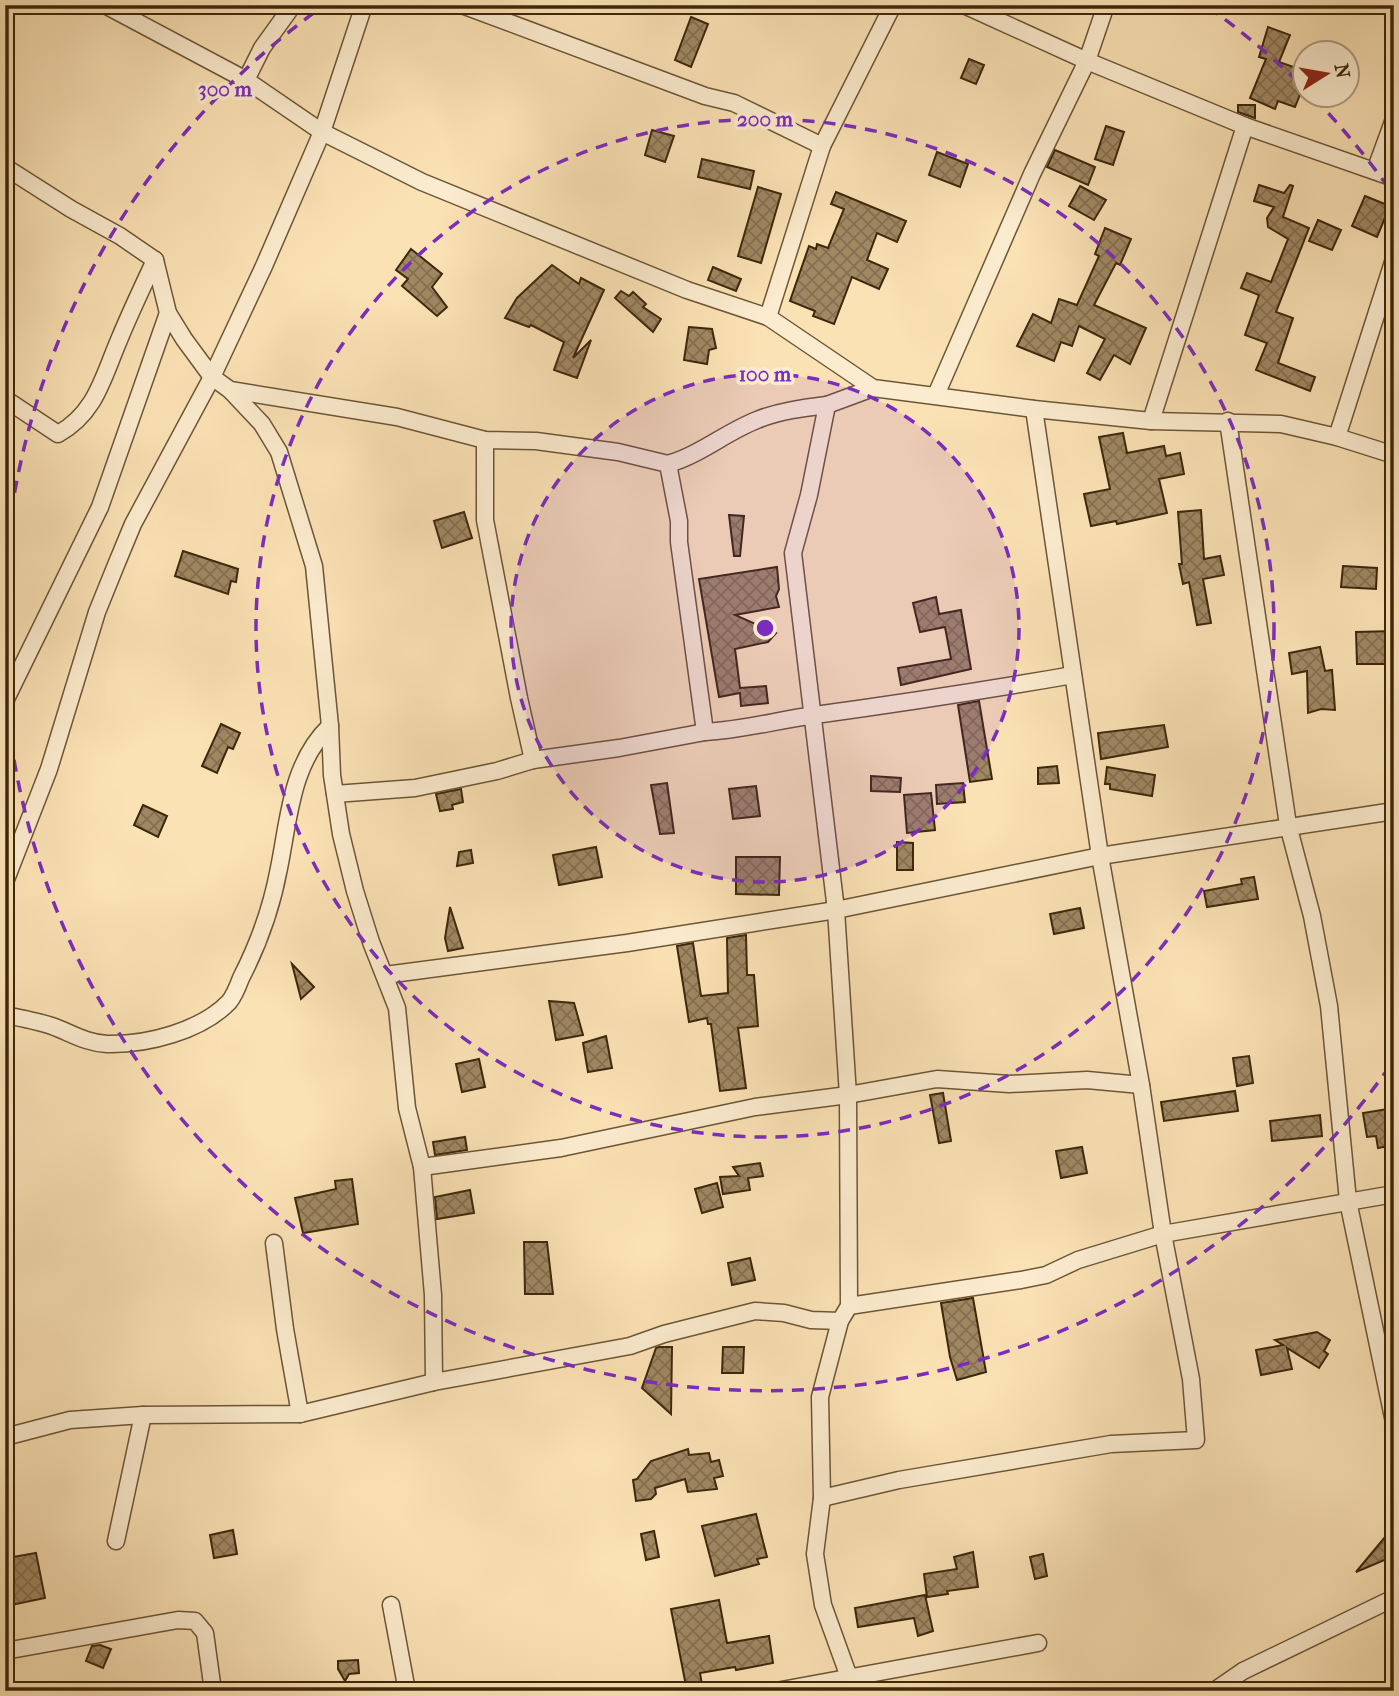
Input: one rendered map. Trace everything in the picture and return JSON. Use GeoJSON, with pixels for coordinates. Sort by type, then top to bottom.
{"type":"FeatureCollection","features":[{"type":"Feature","properties":{"kind":"street"},"geometry":{"type":"LineString","coordinates":[[105,5],[246,80],[322,132],[422,182],[687,290],[768,317],[873,388]]}},
{"type":"Feature","properties":{"kind":"street"},"geometry":{"type":"LineString","coordinates":[[246,80],[262,48],[293,5]]}},
{"type":"Feature","properties":{"kind":"street"},"geometry":{"type":"LineString","coordinates":[[5,882],[49,769],[97,612],[116,565],[133,524],[212,377],[264,266],[322,132],[364,5]]}},
{"type":"Feature","properties":{"kind":"street"},"geometry":{"type":"LineString","coordinates":[[462,5],[705,96],[734,103],[822,146]]}},
{"type":"Feature","properties":{"kind":"street"},"geometry":{"type":"LineString","coordinates":[[768,317],[822,146],[893,5]]}},
{"type":"Feature","properties":{"kind":"street"},"geometry":{"type":"LineString","coordinates":[[964,5],[1087,61],[1245,126],[1394,178]]}},
{"type":"Feature","properties":{"kind":"street"},"geometry":{"type":"LineString","coordinates":[[936,395],[1032,174],[1087,61],[1106,5]]}},
{"type":"Feature","properties":{"kind":"street"},"geometry":{"type":"LineString","coordinates":[[1375,171],[1394,119]]}},
{"type":"Feature","properties":{"kind":"street"},"geometry":{"type":"LineString","coordinates":[[1151,421],[1245,126]]}},
{"type":"Feature","properties":{"kind":"street"},"geometry":{"type":"LineString","coordinates":[[5,167],[155,260],[168,313],[197,360],[262,424],[279,452],[314,566],[341,834],[355,891],[400,1024],[407,1108],[422,1167],[433,1295],[434,1382]]}},
{"type":"Feature","properties":{"kind":"street"},"geometry":{"type":"LineString","coordinates":[[1337,437],[1394,259]]}},
{"type":"Feature","properties":{"kind":"street"},"geometry":{"type":"LineString","coordinates":[[5,399],[58,434],[75,425],[106,376],[118,342],[155,260]]}},
{"type":"Feature","properties":{"kind":"street"},"geometry":{"type":"LineString","coordinates":[[5,701],[100,507],[168,313]]}},
{"type":"Feature","properties":{"kind":"street"},"geometry":{"type":"LineString","coordinates":[[230,390],[397,416],[485,440],[536,441],[582,447],[668,464],[685,459],[756,421],[790,410],[827,405],[873,388],[1151,421],[1281,424],[1337,437],[1394,456]]}},
{"type":"Feature","properties":{"kind":"street"},"geometry":{"type":"LineString","coordinates":[[827,405],[809,495],[793,553],[836,910],[848,1095],[849,1306],[840,1321],[820,1397],[822,1498],[815,1554],[823,1605],[852,1684]]}},
{"type":"Feature","properties":{"kind":"street"},"geometry":{"type":"LineString","coordinates":[[822,1498],[899,1480],[1111,1444],[1196,1440],[1191,1379],[1163,1234],[1141,1084],[1100,856],[1034,409]]}},
{"type":"Feature","properties":{"kind":"street"},"geometry":{"type":"LineString","coordinates":[[1228,421],[1287,825],[1312,916],[1329,1006],[1348,1201],[1394,1422]]}},
{"type":"Feature","properties":{"kind":"street"},"geometry":{"type":"LineString","coordinates":[[485,440],[485,520],[533,760]]}},
{"type":"Feature","properties":{"kind":"street"},"geometry":{"type":"LineString","coordinates":[[668,464],[679,521],[679,542],[705,732]]}},
{"type":"Feature","properties":{"kind":"street"},"geometry":{"type":"LineString","coordinates":[[335,793],[415,788],[533,760],[705,732],[732,731],[812,715],[910,703],[1073,675]]}},
{"type":"Feature","properties":{"kind":"street"},"geometry":{"type":"LineString","coordinates":[[5,1015],[52,1026],[90,1043],[109,1044],[197,1027],[230,1001],[264,925],[279,870],[290,802],[300,772],[316,739],[330,726]]}},
{"type":"Feature","properties":{"kind":"street"},"geometry":{"type":"LineString","coordinates":[[385,975],[627,943],[836,910],[1100,856],[1287,825],[1394,811]]}},
{"type":"Feature","properties":{"kind":"street"},"geometry":{"type":"LineString","coordinates":[[422,1167],[561,1147],[755,1107],[848,1095],[937,1079],[1009,1084],[1087,1080],[1141,1084]]}},
{"type":"Feature","properties":{"kind":"street"},"geometry":{"type":"LineString","coordinates":[[849,1306],[1046,1275],[1078,1260],[1163,1234],[1394,1194]]}},
{"type":"Feature","properties":{"kind":"street"},"geometry":{"type":"LineString","coordinates":[[274,1243],[300,1414]]}},
{"type":"Feature","properties":{"kind":"street"},"geometry":{"type":"LineString","coordinates":[[5,1437],[70,1420],[143,1415],[300,1414],[434,1382],[630,1346],[664,1334],[755,1311],[784,1313],[811,1320],[840,1321]]}},
{"type":"Feature","properties":{"kind":"street"},"geometry":{"type":"LineString","coordinates":[[116,1541],[143,1415]]}},
{"type":"Feature","properties":{"kind":"street"},"geometry":{"type":"LineString","coordinates":[[1217,1690],[1243,1671],[1394,1598]]}},
{"type":"Feature","properties":{"kind":"street"},"geometry":{"type":"LineString","coordinates":[[391,1605],[407,1691]]}},
{"type":"Feature","properties":{"kind":"street"},"geometry":{"type":"LineString","coordinates":[[5,1651],[178,1620],[195,1621],[205,1633],[213,1691]]}},
{"type":"Feature","properties":{"kind":"street"},"geometry":{"type":"LineString","coordinates":[[776,1691],[852,1684],[1038,1643]]}},
{"type":"Feature","properties":{"kind":"building"},"geometry":{"type":"Polygon","coordinates":[[[691,17],[708,24],[691,67],[675,60],[691,17]]]}},
{"type":"Feature","properties":{"kind":"building"},"geometry":{"type":"Polygon","coordinates":[[[1268,27],[1290,35],[1279,62],[1290,66],[1290,105],[1278,101],[1275,109],[1250,98],[1266,59],[1259,57],[1268,27]]]}},
{"type":"Feature","properties":{"kind":"building"},"geometry":{"type":"Polygon","coordinates":[[[969,59],[984,65],[976,84],[961,78],[969,59]]]}},
{"type":"Feature","properties":{"kind":"building"},"geometry":{"type":"Polygon","coordinates":[[[1238,105],[1255,105],[1255,118],[1238,112],[1238,105]]]}},
{"type":"Feature","properties":{"kind":"building"},"geometry":{"type":"Polygon","coordinates":[[[1106,126],[1124,132],[1113,165],[1095,159],[1106,126]]]}},
{"type":"Feature","properties":{"kind":"building"},"geometry":{"type":"Polygon","coordinates":[[[652,130],[674,136],[665,162],[645,155],[652,130]]]}},
{"type":"Feature","properties":{"kind":"building"},"geometry":{"type":"Polygon","coordinates":[[[1055,150],[1095,167],[1088,185],[1047,167],[1055,150]]]}},
{"type":"Feature","properties":{"kind":"building"},"geometry":{"type":"Polygon","coordinates":[[[937,152],[968,164],[960,187],[929,175],[937,152]]]}},
{"type":"Feature","properties":{"kind":"building"},"geometry":{"type":"Polygon","coordinates":[[[702,159],[754,171],[750,189],[698,177],[702,159]]]}},
{"type":"Feature","properties":{"kind":"building"},"geometry":{"type":"Polygon","coordinates":[[[1259,185],[1284,193],[1290,185],[1293,186],[1283,217],[1309,228],[1276,312],[1293,318],[1278,363],[1315,377],[1310,391],[1256,370],[1267,343],[1245,335],[1259,295],[1241,288],[1247,273],[1271,282],[1288,239],[1268,227],[1267,218],[1274,207],[1254,201],[1259,185]]]}},
{"type":"Feature","properties":{"kind":"building"},"geometry":{"type":"Polygon","coordinates":[[[1080,186],[1106,200],[1094,220],[1069,206],[1080,186]]]}},
{"type":"Feature","properties":{"kind":"building"},"geometry":{"type":"Polygon","coordinates":[[[758,187],[781,194],[761,263],[738,256],[758,187]]]}},
{"type":"Feature","properties":{"kind":"building"},"geometry":{"type":"Polygon","coordinates":[[[836,192],[906,221],[897,242],[877,233],[867,260],[888,269],[879,289],[852,277],[834,324],[813,316],[815,311],[790,301],[809,246],[816,249],[817,244],[828,248],[844,209],[831,204],[836,192]]]}},
{"type":"Feature","properties":{"kind":"building"},"geometry":{"type":"Polygon","coordinates":[[[1365,196],[1390,206],[1377,237],[1352,226],[1365,196]]]}},
{"type":"Feature","properties":{"kind":"building"},"geometry":{"type":"Polygon","coordinates":[[[1318,220],[1341,230],[1332,250],[1309,241],[1318,220]]]}},
{"type":"Feature","properties":{"kind":"building"},"geometry":{"type":"Polygon","coordinates":[[[1105,228],[1131,239],[1120,265],[1116,263],[1094,305],[1146,328],[1130,364],[1114,355],[1100,380],[1087,373],[1105,339],[1079,326],[1072,346],[1061,342],[1054,361],[1017,346],[1033,314],[1051,323],[1059,299],[1077,305],[1099,256],[1095,254],[1105,228]]]}},
{"type":"Feature","properties":{"kind":"building"},"geometry":{"type":"Polygon","coordinates":[[[411,249],[442,274],[432,287],[447,307],[437,316],[402,286],[408,279],[396,270],[411,249]]]}},
{"type":"Feature","properties":{"kind":"building"},"geometry":{"type":"Polygon","coordinates":[[[552,265],[579,284],[581,278],[604,290],[573,358],[591,340],[577,378],[554,370],[564,342],[531,325],[529,327],[505,318],[517,298],[552,265]]]}},
{"type":"Feature","properties":{"kind":"building"},"geometry":{"type":"Polygon","coordinates":[[[713,267],[741,279],[736,291],[708,280],[713,267]]]}},
{"type":"Feature","properties":{"kind":"building"},"geometry":{"type":"Polygon","coordinates":[[[621,291],[629,296],[633,292],[646,304],[643,307],[661,319],[653,332],[615,298],[621,291]]]}},
{"type":"Feature","properties":{"kind":"building"},"geometry":{"type":"Polygon","coordinates":[[[689,327],[712,329],[716,348],[709,350],[707,364],[684,360],[689,327]]]}},
{"type":"Feature","properties":{"kind":"building"},"geometry":{"type":"Polygon","coordinates":[[[1123,433],[1127,453],[1164,446],[1166,456],[1180,453],[1184,474],[1159,479],[1167,513],[1117,524],[1116,521],[1091,526],[1084,494],[1110,489],[1099,437],[1123,433]]]}},
{"type":"Feature","properties":{"kind":"building"},"geometry":{"type":"Polygon","coordinates":[[[1201,510],[1204,559],[1220,556],[1224,575],[1203,579],[1211,623],[1197,625],[1189,582],[1183,584],[1179,564],[1182,564],[1178,512],[1201,510]]]}},
{"type":"Feature","properties":{"kind":"building"},"geometry":{"type":"Polygon","coordinates":[[[464,512],[472,538],[442,548],[434,521],[464,512]]]}},
{"type":"Feature","properties":{"kind":"building"},"geometry":{"type":"Polygon","coordinates":[[[729,515],[744,516],[740,556],[734,556],[729,515]]]}},
{"type":"Feature","properties":{"kind":"building"},"geometry":{"type":"Polygon","coordinates":[[[183,551],[238,569],[236,582],[231,581],[228,594],[175,576],[183,551]]]}},
{"type":"Feature","properties":{"kind":"building"},"geometry":{"type":"Polygon","coordinates":[[[1343,566],[1377,568],[1376,589],[1341,587],[1343,566]]]}},
{"type":"Feature","properties":{"kind":"building"},"geometry":{"type":"Polygon","coordinates":[[[777,567],[779,589],[776,596],[779,607],[735,615],[776,633],[768,642],[735,649],[740,688],[766,686],[768,703],[741,706],[740,693],[719,697],[699,579],[777,567]]]}},
{"type":"Feature","properties":{"kind":"building"},"geometry":{"type":"Polygon","coordinates":[[[936,597],[939,614],[961,610],[971,669],[901,685],[898,668],[951,659],[945,627],[920,632],[913,603],[936,597]]]}},
{"type":"Feature","properties":{"kind":"building"},"geometry":{"type":"Polygon","coordinates":[[[1394,631],[1394,664],[1357,664],[1356,632],[1394,631]]]}},
{"type":"Feature","properties":{"kind":"building"},"geometry":{"type":"Polygon","coordinates":[[[1320,647],[1325,671],[1332,670],[1335,710],[1321,709],[1308,713],[1307,671],[1292,674],[1289,653],[1320,647]]]}},
{"type":"Feature","properties":{"kind":"building"},"geometry":{"type":"Polygon","coordinates":[[[979,701],[992,779],[970,782],[958,705],[979,701]]]}},
{"type":"Feature","properties":{"kind":"building"},"geometry":{"type":"Polygon","coordinates":[[[221,724],[240,733],[233,749],[228,747],[217,773],[202,766],[221,724]]]}},
{"type":"Feature","properties":{"kind":"building"},"geometry":{"type":"Polygon","coordinates":[[[1164,725],[1168,747],[1101,759],[1098,733],[1164,725]]]}},
{"type":"Feature","properties":{"kind":"building"},"geometry":{"type":"Polygon","coordinates":[[[1057,766],[1059,783],[1038,784],[1038,768],[1057,766]]]}},
{"type":"Feature","properties":{"kind":"building"},"geometry":{"type":"Polygon","coordinates":[[[1107,767],[1155,775],[1152,796],[1110,789],[1110,784],[1105,784],[1107,767]]]}},
{"type":"Feature","properties":{"kind":"building"},"geometry":{"type":"Polygon","coordinates":[[[871,776],[901,778],[900,792],[871,791],[871,776]]]}},
{"type":"Feature","properties":{"kind":"building"},"geometry":{"type":"Polygon","coordinates":[[[667,783],[674,833],[660,834],[651,785],[667,783]]]}},
{"type":"Feature","properties":{"kind":"building"},"geometry":{"type":"Polygon","coordinates":[[[963,783],[965,802],[937,804],[936,785],[963,783]]]}},
{"type":"Feature","properties":{"kind":"building"},"geometry":{"type":"Polygon","coordinates":[[[756,786],[760,816],[733,819],[729,789],[756,786]]]}},
{"type":"Feature","properties":{"kind":"building"},"geometry":{"type":"Polygon","coordinates":[[[461,789],[463,802],[452,805],[453,809],[440,811],[436,794],[461,789]]]}},
{"type":"Feature","properties":{"kind":"building"},"geometry":{"type":"Polygon","coordinates":[[[931,793],[935,830],[907,833],[904,795],[931,793]]]}},
{"type":"Feature","properties":{"kind":"building"},"geometry":{"type":"Polygon","coordinates":[[[143,805],[167,816],[158,837],[134,825],[143,805]]]}},
{"type":"Feature","properties":{"kind":"building"},"geometry":{"type":"Polygon","coordinates":[[[897,842],[913,843],[913,870],[897,870],[897,842]]]}},
{"type":"Feature","properties":{"kind":"building"},"geometry":{"type":"Polygon","coordinates":[[[596,847],[602,877],[559,885],[553,855],[596,847]]]}},
{"type":"Feature","properties":{"kind":"building"},"geometry":{"type":"Polygon","coordinates":[[[471,850],[473,863],[457,866],[459,852],[471,850]]]}},
{"type":"Feature","properties":{"kind":"building"},"geometry":{"type":"Polygon","coordinates":[[[736,857],[780,857],[779,895],[736,894],[736,857]]]}},
{"type":"Feature","properties":{"kind":"building"},"geometry":{"type":"Polygon","coordinates":[[[1254,877],[1258,899],[1207,907],[1204,891],[1242,884],[1241,879],[1254,877]]]}},
{"type":"Feature","properties":{"kind":"building"},"geometry":{"type":"Polygon","coordinates":[[[450,907],[463,948],[448,951],[445,938],[450,907]]]}},
{"type":"Feature","properties":{"kind":"building"},"geometry":{"type":"Polygon","coordinates":[[[1080,908],[1084,928],[1054,934],[1050,914],[1080,908]]]}},
{"type":"Feature","properties":{"kind":"building"},"geometry":{"type":"Polygon","coordinates":[[[746,935],[747,975],[754,975],[758,1026],[738,1028],[746,1088],[720,1091],[711,1024],[708,1024],[707,1018],[689,1022],[677,946],[693,943],[701,996],[728,993],[727,938],[746,935]]]}},
{"type":"Feature","properties":{"kind":"building"},"geometry":{"type":"Polygon","coordinates":[[[292,964],[314,987],[301,999],[292,964]]]}},
{"type":"Feature","properties":{"kind":"building"},"geometry":{"type":"Polygon","coordinates":[[[549,1001],[574,1003],[583,1035],[556,1040],[549,1001]]]}},
{"type":"Feature","properties":{"kind":"building"},"geometry":{"type":"Polygon","coordinates":[[[606,1036],[612,1068],[588,1072],[583,1043],[606,1036]]]}},
{"type":"Feature","properties":{"kind":"building"},"geometry":{"type":"Polygon","coordinates":[[[1249,1056],[1253,1083],[1237,1086],[1233,1058],[1249,1056]]]}},
{"type":"Feature","properties":{"kind":"building"},"geometry":{"type":"Polygon","coordinates":[[[479,1059],[485,1087],[462,1092],[456,1064],[479,1059]]]}},
{"type":"Feature","properties":{"kind":"building"},"geometry":{"type":"Polygon","coordinates":[[[1235,1091],[1238,1111],[1164,1121],[1161,1102],[1235,1091]]]}},
{"type":"Feature","properties":{"kind":"building"},"geometry":{"type":"Polygon","coordinates":[[[943,1093],[951,1141],[939,1143],[930,1095],[943,1093]]]}},
{"type":"Feature","properties":{"kind":"building"},"geometry":{"type":"Polygon","coordinates":[[[1394,1108],[1394,1145],[1378,1148],[1376,1136],[1367,1137],[1363,1113],[1394,1108]]]}},
{"type":"Feature","properties":{"kind":"building"},"geometry":{"type":"Polygon","coordinates":[[[1320,1115],[1322,1136],[1272,1141],[1270,1121],[1320,1115]]]}},
{"type":"Feature","properties":{"kind":"building"},"geometry":{"type":"Polygon","coordinates":[[[465,1137],[467,1150],[435,1155],[433,1142],[465,1137]]]}},
{"type":"Feature","properties":{"kind":"building"},"geometry":{"type":"Polygon","coordinates":[[[1082,1147],[1087,1173],[1061,1178],[1056,1151],[1082,1147]]]}},
{"type":"Feature","properties":{"kind":"building"},"geometry":{"type":"Polygon","coordinates":[[[760,1163],[763,1176],[748,1178],[750,1190],[723,1194],[720,1177],[739,1176],[733,1167],[760,1163]]]}},
{"type":"Feature","properties":{"kind":"building"},"geometry":{"type":"Polygon","coordinates":[[[352,1179],[358,1224],[303,1233],[295,1198],[336,1189],[335,1181],[352,1179]]]}},
{"type":"Feature","properties":{"kind":"building"},"geometry":{"type":"Polygon","coordinates":[[[717,1183],[723,1207],[702,1213],[695,1189],[717,1183]]]}},
{"type":"Feature","properties":{"kind":"building"},"geometry":{"type":"Polygon","coordinates":[[[470,1190],[474,1213],[437,1219],[435,1197],[470,1190]]]}},
{"type":"Feature","properties":{"kind":"building"},"geometry":{"type":"Polygon","coordinates":[[[524,1242],[547,1242],[553,1294],[525,1294],[524,1242]]]}},
{"type":"Feature","properties":{"kind":"building"},"geometry":{"type":"Polygon","coordinates":[[[750,1258],[755,1280],[732,1285],[728,1263],[750,1258]]]}},
{"type":"Feature","properties":{"kind":"building"},"geometry":{"type":"Polygon","coordinates":[[[973,1298],[986,1372],[957,1380],[950,1357],[941,1303],[973,1298]]]}},
{"type":"Feature","properties":{"kind":"building"},"geometry":{"type":"Polygon","coordinates":[[[1317,1332],[1330,1340],[1324,1351],[1328,1354],[1319,1368],[1287,1348],[1292,1369],[1261,1375],[1256,1350],[1283,1345],[1275,1340],[1317,1332]]]}},
{"type":"Feature","properties":{"kind":"building"},"geometry":{"type":"Polygon","coordinates":[[[672,1347],[671,1414],[642,1388],[656,1348],[672,1347]]]}},
{"type":"Feature","properties":{"kind":"building"},"geometry":{"type":"Polygon","coordinates":[[[723,1347],[744,1347],[743,1373],[722,1373],[723,1347]]]}},
{"type":"Feature","properties":{"kind":"building"},"geometry":{"type":"Polygon","coordinates":[[[688,1449],[689,1455],[709,1453],[711,1462],[719,1460],[723,1476],[714,1478],[717,1489],[688,1492],[685,1479],[655,1488],[656,1494],[651,1499],[636,1501],[633,1480],[637,1479],[651,1461],[688,1449]]]}},
{"type":"Feature","properties":{"kind":"building"},"geometry":{"type":"Polygon","coordinates":[[[756,1514],[767,1557],[757,1559],[759,1564],[715,1576],[702,1526],[756,1514]]]}},
{"type":"Feature","properties":{"kind":"building"},"geometry":{"type":"Polygon","coordinates":[[[233,1530],[237,1554],[214,1558],[210,1535],[233,1530]]]}},
{"type":"Feature","properties":{"kind":"building"},"geometry":{"type":"Polygon","coordinates":[[[654,1531],[659,1557],[646,1560],[641,1534],[654,1531]]]}},
{"type":"Feature","properties":{"kind":"building"},"geometry":{"type":"Polygon","coordinates":[[[1390,1531],[1394,1556],[1356,1572],[1390,1531]]]}},
{"type":"Feature","properties":{"kind":"building"},"geometry":{"type":"Polygon","coordinates":[[[973,1552],[978,1587],[927,1597],[924,1574],[957,1569],[954,1557],[973,1552]]]}},
{"type":"Feature","properties":{"kind":"building"},"geometry":{"type":"Polygon","coordinates":[[[36,1553],[45,1598],[11,1605],[7,1558],[36,1553]]]}},
{"type":"Feature","properties":{"kind":"building"},"geometry":{"type":"Polygon","coordinates":[[[1043,1554],[1047,1576],[1035,1579],[1030,1557],[1043,1554]]]}},
{"type":"Feature","properties":{"kind":"building"},"geometry":{"type":"Polygon","coordinates":[[[925,1595],[933,1631],[918,1636],[914,1618],[858,1627],[855,1608],[925,1595]]]}},
{"type":"Feature","properties":{"kind":"building"},"geometry":{"type":"Polygon","coordinates":[[[719,1600],[727,1643],[769,1636],[773,1663],[700,1673],[703,1691],[687,1691],[671,1609],[719,1600]]]}},
{"type":"Feature","properties":{"kind":"building"},"geometry":{"type":"Polygon","coordinates":[[[100,1645],[111,1649],[103,1668],[86,1661],[92,1646],[100,1645]]]}},
{"type":"Feature","properties":{"kind":"building"},"geometry":{"type":"Polygon","coordinates":[[[358,1660],[359,1673],[349,1674],[345,1681],[338,1669],[338,1661],[358,1660]]]}}]}
